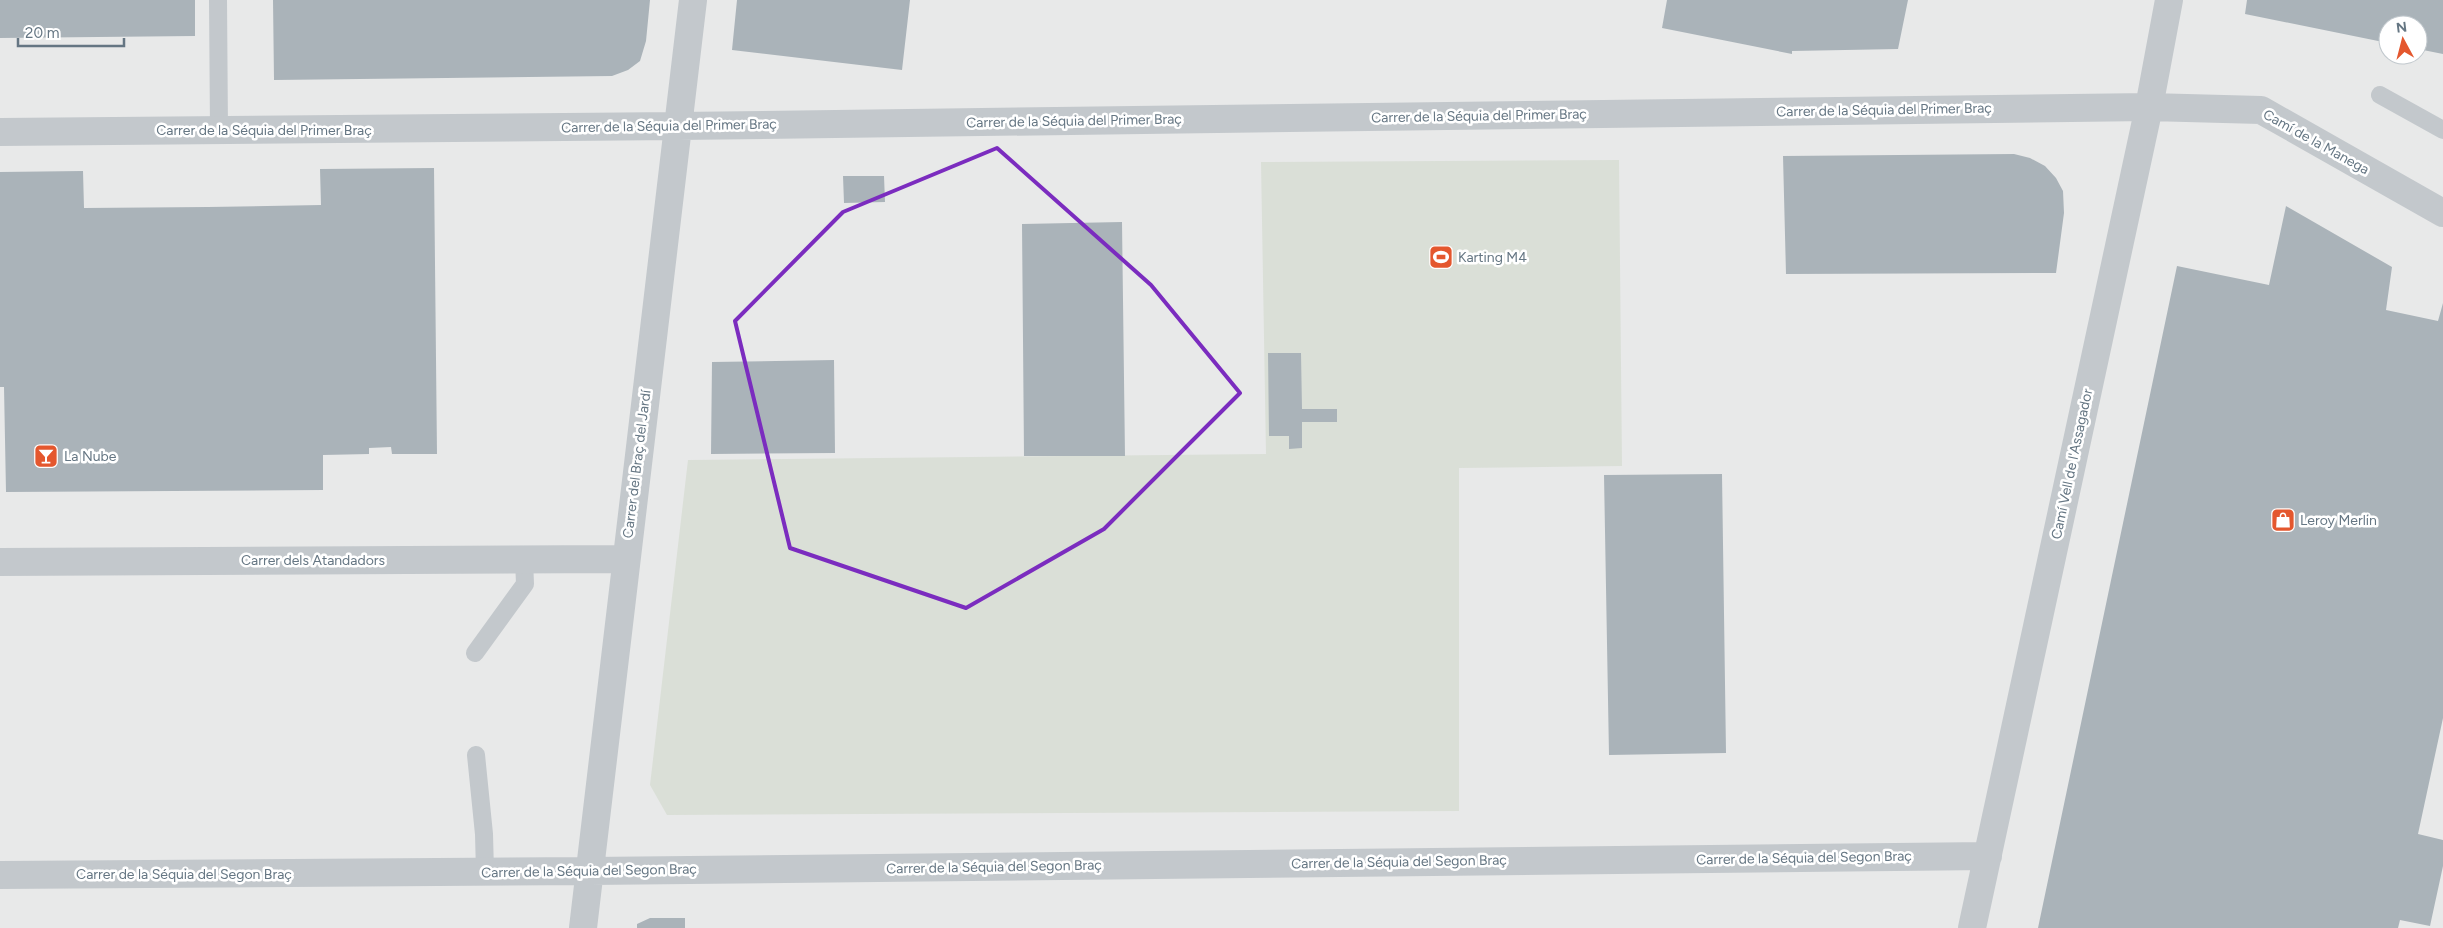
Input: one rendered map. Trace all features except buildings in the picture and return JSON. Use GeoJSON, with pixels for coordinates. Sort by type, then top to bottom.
{"type":"FeatureCollection","features":[{"type":"Feature","properties":{"kind":"street","name":"Carrer del Braç del Jardí"},"geometry":{"type":"LineString","coordinates":[[583,928],[693,0]]}},
{"type":"Feature","properties":{"kind":"street","name":"Camí Vell de l'Assagador"},"geometry":{"type":"LineString","coordinates":[[1972,928],[2148,107],[2168,0]]}},
{"type":"Feature","properties":{"kind":"street","name":"Carrer de la Séquia del Primer Braç"},"geometry":{"type":"LineString","coordinates":[[0,132],[677,126],[2148,107]]}},
{"type":"Feature","properties":{"kind":"street","name":"Camí de la Manega"},"geometry":{"type":"LineString","coordinates":[[2148,107],[2261,110],[2443,213]]}},
{"type":"Feature","properties":{"kind":"street","name":"Carrer dels Atandadors"},"geometry":{"type":"LineString","coordinates":[[0,562],[626,558]]}},
{"type":"Feature","properties":{"kind":"street","name":"Carrer de la Séquia del Segon Braç"},"geometry":{"type":"LineString","coordinates":[[0,875],[590,872],[1988,856]]}},
{"type":"Feature","properties":{"kind":"lane"},"geometry":{"type":"LineString","coordinates":[[218,0],[219,130]]}},
{"type":"Feature","properties":{"kind":"lane"},"geometry":{"type":"LineString","coordinates":[[2380,95],[2443,130]]}},
{"type":"Feature","properties":{"kind":"lane"},"geometry":{"type":"LineString","coordinates":[[475,653],[524,584],[524,559]]}},
{"type":"Feature","properties":{"kind":"lane"},"geometry":{"type":"LineString","coordinates":[[476,755],[484,834],[485,872]]}},
{"type":"Feature","properties":{"kind":"highlighted area"},"geometry":{"type":"Polygon","coordinates":[[[997,148],[1151,285],[1240,393],[1104,529],[966,608],[790,548],[735,321],[843,212],[997,148]]]}},
{"type":"Feature","properties":{"kind":"shaded area"},"geometry":{"type":"Polygon","coordinates":[[[0,0],[2443,0],[2443,928],[0,928],[0,0]]]}},
{"type":"Feature","properties":{"kind":"shaded area"},"geometry":{"type":"Polygon","coordinates":[[[1619,160],[1622,466],[1459,468],[1459,811],[667,815],[650,785],[688,460],[1266,454],[1261,162],[1619,160]]]}},
{"type":"Feature","properties":{"kind":"place","name":"Karting M4"},"geometry":{"type":"Point","coordinates":[1441,257]}},
{"type":"Feature","properties":{"kind":"place","name":"La Nube"},"geometry":{"type":"Point","coordinates":[46,456]}},
{"type":"Feature","properties":{"kind":"place","name":"Leroy Merlin"},"geometry":{"type":"Point","coordinates":[2283,520]}}]}
